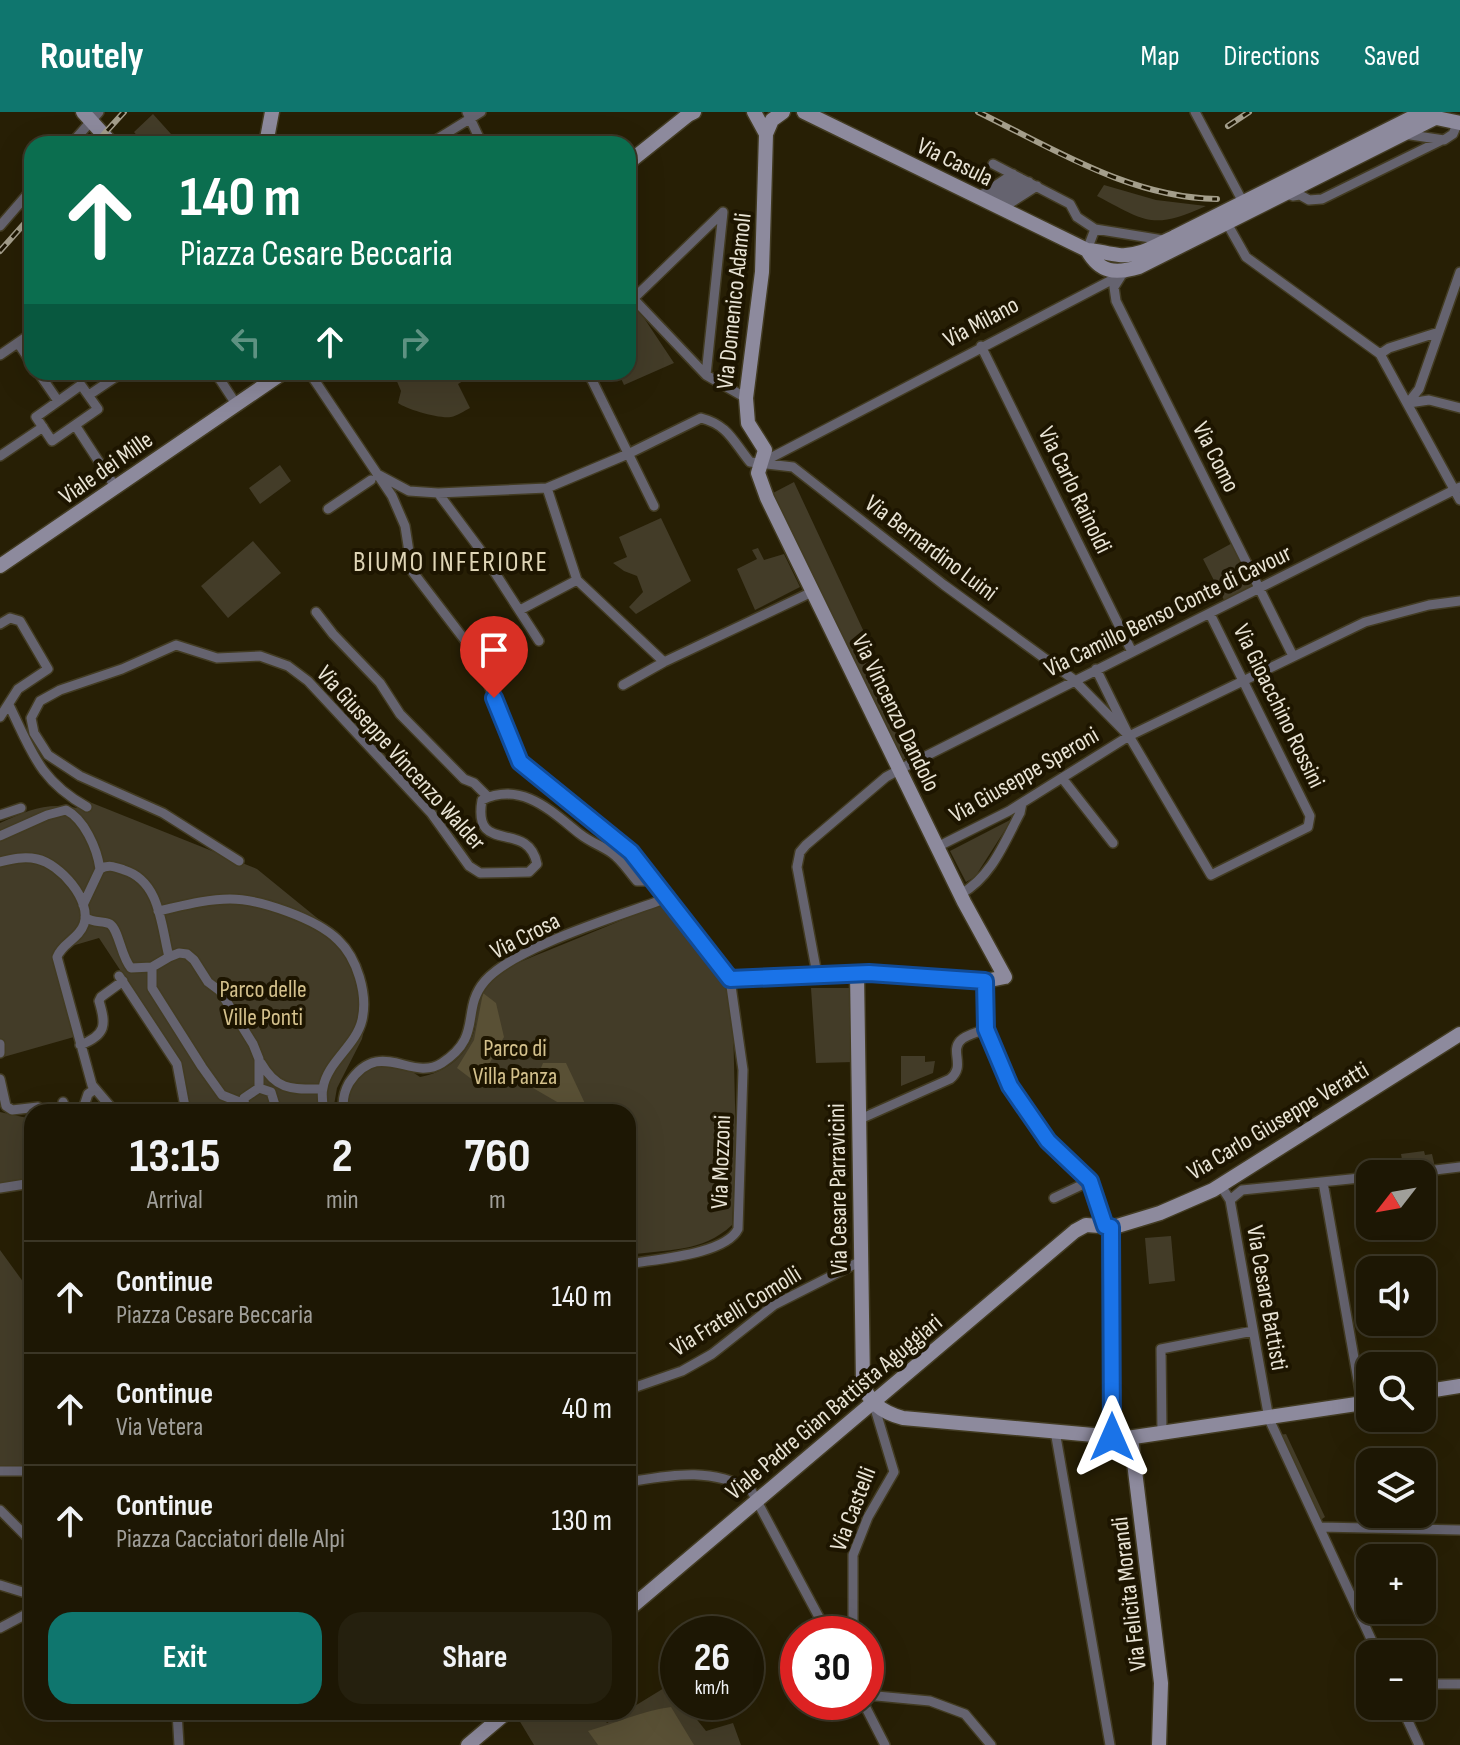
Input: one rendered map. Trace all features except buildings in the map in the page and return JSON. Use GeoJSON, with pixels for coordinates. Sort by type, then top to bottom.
{"type":"FeatureCollection","features":[{"type":"Feature","properties":{"kind":"main road"},"geometry":{"type":"LineString","coordinates":[[268,136],[272,112]]}},
{"type":"Feature","properties":{"kind":"main road","name":"Via Domenico Adamoli"},"geometry":{"type":"LineString","coordinates":[[754,112],[766,134],[767,173],[762,272],[746,398],[748,423],[765,450],[759,464]]}},
{"type":"Feature","properties":{"kind":"main road"},"geometry":{"type":"LineString","coordinates":[[766,134],[772,120],[783,112]]}},
{"type":"Feature","properties":{"kind":"main road","name":"Via Casula"},"geometry":{"type":"LineString","coordinates":[[804,112],[1087,250],[1124,255],[1150,249]]}},
{"type":"Feature","properties":{"kind":"main road"},"geometry":{"type":"LineString","coordinates":[[636,157],[691,113]]}},
{"type":"Feature","properties":{"kind":"main road"},"geometry":{"type":"LineString","coordinates":[[91,115],[106,136]]}},
{"type":"Feature","properties":{"kind":"main road","name":"Via Milano"},"geometry":{"type":"LineString","coordinates":[[1139,267],[1409,119],[1427,116],[1459,122]]}},
{"type":"Feature","properties":{"kind":"main road","name":"Via Milano"},"geometry":{"type":"LineString","coordinates":[[1246,208],[1287,194],[1435,118]]}},
{"type":"Feature","properties":{"kind":"main road","name":"Via Milano"},"geometry":{"type":"LineString","coordinates":[[1150,249],[1224,219]]}},
{"type":"Feature","properties":{"kind":"main road","name":"Via Casula"},"geometry":{"type":"LineString","coordinates":[[1087,250],[1097,265],[1110,271],[1139,267]]}},
{"type":"Feature","properties":{"kind":"main road","name":"Viale dei Mille"},"geometry":{"type":"LineString","coordinates":[[0,566],[267,380]]}},
{"type":"Feature","properties":{"kind":"main road","name":"Via Vincenzo Dandolo"},"geometry":{"type":"LineString","coordinates":[[759,464],[758,473],[766,495],[812,592],[937,847],[1005,977],[985,981]]}},
{"type":"Feature","properties":{"kind":"main road"},"geometry":{"type":"LineString","coordinates":[[857,973],[985,981]]}},
{"type":"Feature","properties":{"kind":"main road","name":"Via Cesare Parravicini"},"geometry":{"type":"LineString","coordinates":[[857,973],[863,1383],[873,1402]]}},
{"type":"Feature","properties":{"kind":"main road","name":"Via Carlo Giuseppe Veratti"},"geometry":{"type":"LineString","coordinates":[[1069,1237],[1086,1225],[1107,1227],[1160,1213],[1232,1185],[1460,1034]]}},
{"type":"Feature","properties":{"kind":"main road","name":"Viale Padre Gian Battista Aguggiari"},"geometry":{"type":"LineString","coordinates":[[636,1603],[1069,1237]]}},
{"type":"Feature","properties":{"kind":"main road"},"geometry":{"type":"LineString","coordinates":[[1436,1390],[1460,1386]]}},
{"type":"Feature","properties":{"kind":"main road"},"geometry":{"type":"LineString","coordinates":[[873,1402],[888,1413],[903,1418],[1131,1438],[1356,1405]]}},
{"type":"Feature","properties":{"kind":"main road","name":"Via Felicita Morandi"},"geometry":{"type":"LineString","coordinates":[[1131,1438],[1161,1683],[1159,1745]]}},
{"type":"Feature","properties":{"kind":"main road"},"geometry":{"type":"LineString","coordinates":[[468,1745],[498,1720]]}},
{"type":"Feature","properties":{"kind":"street"},"geometry":{"type":"LineString","coordinates":[[440,136],[469,115],[481,112]]}},
{"type":"Feature","properties":{"kind":"street"},"geometry":{"type":"LineString","coordinates":[[1195,112],[1246,208]]}},
{"type":"Feature","properties":{"kind":"street"},"geometry":{"type":"LineString","coordinates":[[77,136],[91,115]]}},
{"type":"Feature","properties":{"kind":"street"},"geometry":{"type":"LineString","coordinates":[[469,115],[478,136]]}},
{"type":"Feature","properties":{"kind":"street"},"geometry":{"type":"LineString","coordinates":[[1287,194],[1315,201],[1328,197],[1451,136],[1459,122]]}},
{"type":"Feature","properties":{"kind":"street"},"geometry":{"type":"LineString","coordinates":[[1404,134],[1442,140]]}},
{"type":"Feature","properties":{"kind":"street"},"geometry":{"type":"LineString","coordinates":[[993,164],[1070,204],[1077,217],[1095,229],[1159,241],[1174,237]]}},
{"type":"Feature","properties":{"kind":"street"},"geometry":{"type":"LineString","coordinates":[[989,204],[1025,180]]}},
{"type":"Feature","properties":{"kind":"street"},"geometry":{"type":"LineString","coordinates":[[989,204],[1025,180]]}},
{"type":"Feature","properties":{"kind":"street"},"geometry":{"type":"LineString","coordinates":[[0,226],[24,198]]}},
{"type":"Feature","properties":{"kind":"street"},"geometry":{"type":"LineString","coordinates":[[636,291],[723,212],[706,375]]}},
{"type":"Feature","properties":{"kind":"street"},"geometry":{"type":"LineString","coordinates":[[1224,219],[1246,257],[1380,354],[1457,488],[1460,500]]}},
{"type":"Feature","properties":{"kind":"street"},"geometry":{"type":"LineString","coordinates":[[1087,250],[1095,229]]}},
{"type":"Feature","properties":{"kind":"street","name":"Via Milano"},"geometry":{"type":"LineString","coordinates":[[759,464],[981,346],[1139,267]]}},
{"type":"Feature","properties":{"kind":"street"},"geometry":{"type":"LineString","coordinates":[[1408,403],[1419,389],[1460,272]]}},
{"type":"Feature","properties":{"kind":"street","name":"Via Como"},"geometry":{"type":"LineString","coordinates":[[1123,275],[1114,287],[1116,301],[1293,656]]}},
{"type":"Feature","properties":{"kind":"street"},"geometry":{"type":"LineString","coordinates":[[636,301],[706,375],[746,398]]}},
{"type":"Feature","properties":{"kind":"street"},"geometry":{"type":"LineString","coordinates":[[1380,354],[1389,348],[1439,332]]}},
{"type":"Feature","properties":{"kind":"street"},"geometry":{"type":"LineString","coordinates":[[0,355],[24,339]]}},
{"type":"Feature","properties":{"kind":"street"},"geometry":{"type":"LineString","coordinates":[[18,343],[24,352]]}},
{"type":"Feature","properties":{"kind":"street","name":"Via Carlo Rainoldi"},"geometry":{"type":"LineString","coordinates":[[981,346],[1132,652]]}},
{"type":"Feature","properties":{"kind":"street"},"geometry":{"type":"LineString","coordinates":[[44,380],[58,401]]}},
{"type":"Feature","properties":{"kind":"street"},"geometry":{"type":"LineString","coordinates":[[89,395],[111,380]]}},
{"type":"Feature","properties":{"kind":"street"},"geometry":{"type":"LineString","coordinates":[[220,380],[236,404]]}},
{"type":"Feature","properties":{"kind":"street","name":"Via Giuseppe Vincenzo Walder"},"geometry":{"type":"LineString","coordinates":[[314,380],[400,512],[412,571],[477,656],[520,762],[631,852],[730,979]]}},
{"type":"Feature","properties":{"kind":"street"},"geometry":{"type":"LineString","coordinates":[[592,380],[654,506]]}},
{"type":"Feature","properties":{"kind":"street"},"geometry":{"type":"LineString","coordinates":[[81,385],[89,395],[98,409],[52,441],[36,417],[81,385]]}},
{"type":"Feature","properties":{"kind":"street"},"geometry":{"type":"LineString","coordinates":[[1408,403],[1429,400],[1460,408]]}},
{"type":"Feature","properties":{"kind":"street"},"geometry":{"type":"LineString","coordinates":[[328,509],[375,477],[409,491],[438,493],[547,488],[628,454],[701,418],[722,425],[748,459],[759,464]]}},
{"type":"Feature","properties":{"kind":"street"},"geometry":{"type":"LineString","coordinates":[[75,425],[116,488]]}},
{"type":"Feature","properties":{"kind":"street"},"geometry":{"type":"LineString","coordinates":[[0,456],[43,427]]}},
{"type":"Feature","properties":{"kind":"street","name":"Via Bernardino Luini"},"geometry":{"type":"LineString","coordinates":[[759,464],[793,467],[944,585],[1073,679],[1129,736]]}},
{"type":"Feature","properties":{"kind":"street"},"geometry":{"type":"LineString","coordinates":[[547,488],[577,580],[661,665]]}},
{"type":"Feature","properties":{"kind":"street","name":"Via Camillo Benso Conte di Cavour"},"geometry":{"type":"LineString","coordinates":[[817,974],[797,867],[800,852],[886,777],[1073,679],[1210,614],[1457,488]]}},
{"type":"Feature","properties":{"kind":"street"},"geometry":{"type":"LineString","coordinates":[[438,493],[539,641]]}},
{"type":"Feature","properties":{"kind":"street"},"geometry":{"type":"LineString","coordinates":[[523,614],[577,580]]}},
{"type":"Feature","properties":{"kind":"street"},"geometry":{"type":"LineString","coordinates":[[623,685],[812,592]]}},
{"type":"Feature","properties":{"kind":"street","name":"Via Giuseppe Speroni"},"geometry":{"type":"LineString","coordinates":[[937,847],[1022,803],[1129,736],[1365,622],[1429,605],[1460,601]]}},
{"type":"Feature","properties":{"kind":"street","name":"Via Giuseppe Vincenzo Walder"},"geometry":{"type":"LineString","coordinates":[[316,612],[380,683],[400,714],[464,779],[474,783],[488,797]]}},
{"type":"Feature","properties":{"kind":"street","name":"Via Gioacchino Rossini"},"geometry":{"type":"LineString","coordinates":[[1129,736],[1211,875],[1308,827],[1310,816],[1210,614]]}},
{"type":"Feature","properties":{"kind":"street"},"geometry":{"type":"LineString","coordinates":[[0,624],[10,618],[20,621],[48,669],[18,689],[0,717]]}},
{"type":"Feature","properties":{"kind":"street","name":"Via Giuseppe Vincenzo Walder"},"geometry":{"type":"LineString","coordinates":[[239,861],[163,813],[80,776],[48,755],[34,733],[31,718],[40,701],[60,690],[122,669],[176,645],[217,658],[260,656],[288,666],[308,681],[431,813],[469,866],[480,873],[529,872],[537,864],[535,851],[524,842],[493,834],[483,825],[480,813],[482,800],[498,792],[524,797],[550,809],[583,836],[615,854],[637,881],[654,881]]}},
{"type":"Feature","properties":{"kind":"street"},"geometry":{"type":"LineString","coordinates":[[1096,669],[1129,736]]}},
{"type":"Feature","properties":{"kind":"street"},"geometry":{"type":"LineString","coordinates":[[9,705],[45,775],[58,789],[87,807]]}},
{"type":"Feature","properties":{"kind":"street"},"geometry":{"type":"LineString","coordinates":[[1062,778],[1113,843]]}},
{"type":"Feature","properties":{"kind":"street"},"geometry":{"type":"LineString","coordinates":[[961,894],[977,884],[990,868],[1020,813],[1022,803]]}},
{"type":"Feature","properties":{"kind":"street"},"geometry":{"type":"LineString","coordinates":[[0,815],[21,808]]}},
{"type":"Feature","properties":{"kind":"street"},"geometry":{"type":"LineString","coordinates":[[0,836],[47,815],[66,810],[75,816],[88,837],[100,869],[83,905]]}},
{"type":"Feature","properties":{"kind":"street"},"geometry":{"type":"LineString","coordinates":[[0,862],[17,857],[38,859],[50,864],[71,885],[83,905],[83,926],[57,957],[92,1085],[108,1104]]}},
{"type":"Feature","properties":{"kind":"street"},"geometry":{"type":"LineString","coordinates":[[100,869],[113,866],[142,877],[149,886],[158,911],[169,957]]}},
{"type":"Feature","properties":{"kind":"street","name":"Via Crosa"},"geometry":{"type":"LineString","coordinates":[[342,1104],[346,1088],[355,1074],[375,1061],[396,1061],[417,1069],[438,1066],[459,1050],[471,1028],[473,998],[486,979],[509,963],[539,946],[667,898]]}},
{"type":"Feature","properties":{"kind":"street"},"geometry":{"type":"LineString","coordinates":[[158,911],[214,900],[259,903],[287,911],[338,939],[353,961],[359,977],[364,1000],[363,1018],[355,1039],[326,1077],[322,1089],[323,1104]]}},
{"type":"Feature","properties":{"kind":"street"},"geometry":{"type":"LineString","coordinates":[[85,917],[92,922],[108,923],[114,928],[120,949],[131,968],[152,967],[179,953],[187,954],[208,982],[220,991],[275,1083],[289,1088],[322,1089]]}},
{"type":"Feature","properties":{"kind":"street"},"geometry":{"type":"LineString","coordinates":[[152,967],[152,988],[222,1095],[237,1104]]}},
{"type":"Feature","properties":{"kind":"street"},"geometry":{"type":"LineString","coordinates":[[730,979],[857,973]]}},
{"type":"Feature","properties":{"kind":"street"},"geometry":{"type":"LineString","coordinates":[[80,1045],[97,1036],[104,1025],[105,1016],[99,1001],[121,979],[177,1064],[184,1104]]}},
{"type":"Feature","properties":{"kind":"street","name":"Via Mozzoni"},"geometry":{"type":"LineString","coordinates":[[636,1263],[697,1252],[734,1236],[738,1229],[743,1070],[730,979]]}},
{"type":"Feature","properties":{"kind":"street"},"geometry":{"type":"LineString","coordinates":[[985,981],[986,1029],[1010,1086],[1048,1141],[1090,1181],[1107,1227],[1112,1437]]}},
{"type":"Feature","properties":{"kind":"street"},"geometry":{"type":"LineString","coordinates":[[858,1120],[950,1079],[958,1068],[957,1044],[961,1039],[986,1029]]}},
{"type":"Feature","properties":{"kind":"street"},"geometry":{"type":"LineString","coordinates":[[0,1044],[0,1053]]}},
{"type":"Feature","properties":{"kind":"street"},"geometry":{"type":"LineString","coordinates":[[259,1059],[259,1088]]}},
{"type":"Feature","properties":{"kind":"street"},"geometry":{"type":"LineString","coordinates":[[0,1079],[6,1106],[12,1110],[24,1109]]}},
{"type":"Feature","properties":{"kind":"street"},"geometry":{"type":"LineString","coordinates":[[245,1104],[248,1094],[259,1088],[271,1092],[275,1104]]}},
{"type":"Feature","properties":{"kind":"street"},"geometry":{"type":"LineString","coordinates":[[85,1104],[88,1094],[98,1092]]}},
{"type":"Feature","properties":{"kind":"street"},"geometry":{"type":"LineString","coordinates":[[1436,1170],[1460,1167]]}},
{"type":"Feature","properties":{"kind":"street"},"geometry":{"type":"LineString","coordinates":[[1230,1200],[1232,1185],[1356,1178]]}},
{"type":"Feature","properties":{"kind":"street"},"geometry":{"type":"LineString","coordinates":[[1054,1198],[1090,1181]]}},
{"type":"Feature","properties":{"kind":"street"},"geometry":{"type":"LineString","coordinates":[[1323,1182],[1356,1352]]}},
{"type":"Feature","properties":{"kind":"street"},"geometry":{"type":"LineString","coordinates":[[0,1188],[24,1184]]}},
{"type":"Feature","properties":{"kind":"street","name":"Via Cesare Battisti"},"geometry":{"type":"LineString","coordinates":[[1232,1185],[1230,1200],[1269,1419],[1372,1640]]}},
{"type":"Feature","properties":{"kind":"street","name":"Via Fratelli Comolli"},"geometry":{"type":"LineString","coordinates":[[636,1387],[692,1366],[774,1305],[861,1261]]}},
{"type":"Feature","properties":{"kind":"street"},"geometry":{"type":"LineString","coordinates":[[1162,1434],[1161,1349],[1253,1331]]}},
{"type":"Feature","properties":{"kind":"street","name":"Via Castelli"},"geometry":{"type":"LineString","coordinates":[[853,1616],[853,1555],[868,1517],[894,1472],[873,1402]]}},
{"type":"Feature","properties":{"kind":"street"},"geometry":{"type":"LineString","coordinates":[[1055,1431],[1110,1745]]}},
{"type":"Feature","properties":{"kind":"street"},"geometry":{"type":"LineString","coordinates":[[0,1471],[24,1471]]}},
{"type":"Feature","properties":{"kind":"street"},"geometry":{"type":"LineString","coordinates":[[636,1481],[685,1473],[736,1482],[751,1490],[819,1616]]}},
{"type":"Feature","properties":{"kind":"street"},"geometry":{"type":"LineString","coordinates":[[0,1510],[24,1534]]}},
{"type":"Feature","properties":{"kind":"street"},"geometry":{"type":"LineString","coordinates":[[1320,1527],[1460,1530]]}},
{"type":"Feature","properties":{"kind":"street"},"geometry":{"type":"LineString","coordinates":[[0,1585],[24,1592]]}},
{"type":"Feature","properties":{"kind":"street"},"geometry":{"type":"LineString","coordinates":[[0,1628],[24,1615]]}},
{"type":"Feature","properties":{"kind":"street"},"geometry":{"type":"LineString","coordinates":[[1436,1684],[1460,1684]]}},
{"type":"Feature","properties":{"kind":"street"},"geometry":{"type":"LineString","coordinates":[[884,1697],[930,1701],[965,1714],[991,1745]]}},
{"type":"Feature","properties":{"kind":"street"},"geometry":{"type":"LineString","coordinates":[[177,1720],[179,1745]]}},
{"type":"Feature","properties":{"kind":"street"},"geometry":{"type":"LineString","coordinates":[[872,1720],[885,1745]]}},
{"type":"Feature","properties":{"kind":"street"},"geometry":{"type":"LineString","coordinates":[[1407,1720],[1419,1745]]}},
{"type":"Feature","properties":{"kind":"green space"},"geometry":{"type":"Polygon","coordinates":[[[153,114],[173,136],[137,136],[134,132],[153,114]]]}},
{"type":"Feature","properties":{"kind":"green space"},"geometry":{"type":"Polygon","coordinates":[[[1104,185],[1156,200],[1206,206],[1173,218],[1150,220],[1097,196],[1104,185]]]}},
{"type":"Feature","properties":{"kind":"green space"},"geometry":{"type":"Polygon","coordinates":[[[636,306],[674,363],[636,380],[636,306]]]}},
{"type":"Feature","properties":{"kind":"green space"},"geometry":{"type":"Polygon","coordinates":[[[396,380],[465,380],[458,384],[470,408],[451,417],[423,413],[398,403],[401,391],[396,380]]]}},
{"type":"Feature","properties":{"kind":"green space"},"geometry":{"type":"Polygon","coordinates":[[[280,465],[291,481],[260,504],[249,488],[280,465]]]}},
{"type":"Feature","properties":{"kind":"green space"},"geometry":{"type":"Polygon","coordinates":[[[794,482],[920,752],[902,760],[773,493],[794,482]]]}},
{"type":"Feature","properties":{"kind":"green space"},"geometry":{"type":"Polygon","coordinates":[[[661,518],[691,581],[636,614],[629,607],[643,592],[637,576],[613,563],[627,557],[619,537],[661,518]]]}},
{"type":"Feature","properties":{"kind":"green space"},"geometry":{"type":"Polygon","coordinates":[[[253,541],[281,573],[228,618],[201,586],[253,541]]]}},
{"type":"Feature","properties":{"kind":"green space"},"geometry":{"type":"Polygon","coordinates":[[[1236,541],[1257,583],[1224,600],[1203,559],[1236,541]]]}},
{"type":"Feature","properties":{"kind":"green space"},"geometry":{"type":"Polygon","coordinates":[[[758,548],[764,560],[784,554],[800,587],[755,610],[737,569],[757,559],[752,550],[758,548]]]}},
{"type":"Feature","properties":{"kind":"green space","name":"Parco delle Ville Ponti"},"geometry":{"type":"Polygon","coordinates":[[[82,799],[257,869],[338,935],[365,989],[368,1010],[362,1039],[337,1088],[334,1104],[188,1104],[180,1061],[99,938],[58,950],[81,1035],[0,1058],[0,823],[38,808],[77,808],[82,799]]]}},
{"type":"Feature","properties":{"kind":"green space"},"geometry":{"type":"Polygon","coordinates":[[[1012,819],[975,877],[966,882],[950,851],[1012,819]]]}},
{"type":"Feature","properties":{"kind":"green space","name":"Parco di Villa Panza"},"geometry":{"type":"Polygon","coordinates":[[[663,903],[726,985],[733,1023],[736,1145],[732,1225],[721,1234],[696,1245],[636,1254],[636,1104],[348,1104],[351,1085],[367,1070],[396,1061],[420,1077],[455,1061],[472,1037],[480,992],[488,981],[520,962],[663,903]]]}},
{"type":"Feature","properties":{"kind":"green space"},"geometry":{"type":"Polygon","coordinates":[[[811,988],[853,988],[854,1062],[816,1063],[811,988]]]}},
{"type":"Feature","properties":{"kind":"green space"},"geometry":{"type":"Polygon","coordinates":[[[901,1056],[925,1056],[925,1062],[935,1061],[933,1073],[901,1086],[901,1056]]]}},
{"type":"Feature","properties":{"kind":"green space"},"geometry":{"type":"Polygon","coordinates":[[[0,1112],[24,1117],[24,1180],[0,1183],[0,1112]]]}},
{"type":"Feature","properties":{"kind":"green space"},"geometry":{"type":"Polygon","coordinates":[[[1424,1151],[1425,1155],[1432,1154],[1433,1160],[1402,1160],[1401,1154],[1424,1151]]]}},
{"type":"Feature","properties":{"kind":"green space"},"geometry":{"type":"Polygon","coordinates":[[[1171,1236],[1175,1281],[1149,1284],[1145,1238],[1171,1236]]]}},
{"type":"Feature","properties":{"kind":"green space"},"geometry":{"type":"Polygon","coordinates":[[[0,1250],[24,1283],[24,1468],[0,1467],[0,1250]]]}},
{"type":"Feature","properties":{"kind":"green space"},"geometry":{"type":"Polygon","coordinates":[[[1286,1434],[1325,1517],[1319,1521],[1279,1435],[1286,1434]]]}},
{"type":"Feature","properties":{"kind":"green space"},"geometry":{"type":"Polygon","coordinates":[[[660,1691],[660,1720],[697,1720],[706,1731],[733,1723],[741,1745],[534,1745],[519,1720],[605,1720],[607,1723],[612,1720],[636,1720],[636,1705],[660,1691]]]}},
{"type":"Feature","properties":{"kind":"shaded area"},"geometry":{"type":"Polygon","coordinates":[[[483,993],[496,1003],[504,1037],[478,1084],[457,1068],[474,1040],[483,993]]]}},
{"type":"Feature","properties":{"kind":"shaded area"},"geometry":{"type":"Polygon","coordinates":[[[543,1063],[566,1063],[585,1104],[561,1104],[533,1088],[543,1063]]]}},
{"type":"Feature","properties":{"kind":"shaded area"},"geometry":{"type":"Polygon","coordinates":[[[660,1709],[660,1720],[679,1720],[694,1745],[598,1745],[588,1731],[621,1720],[636,1720],[636,1715],[660,1709]]]}},
{"type":"Feature","properties":{"kind":"railway"},"geometry":{"type":"LineString","coordinates":[[102,136],[124,112]]}},
{"type":"Feature","properties":{"kind":"railway"},"geometry":{"type":"LineString","coordinates":[[978,112],[1064,156],[1124,181],[1154,190],[1217,199]]}},
{"type":"Feature","properties":{"kind":"railway"},"geometry":{"type":"LineString","coordinates":[[1228,126],[1249,112]]}},
{"type":"Feature","properties":{"kind":"railway"},"geometry":{"type":"LineString","coordinates":[[0,251],[24,224]]}},
{"type":"Feature","properties":{"kind":"district","name":"BIUMO INFERIORE"},"geometry":{"type":"Point","coordinates":[451,562]}},
{"type":"Feature","properties":{"kind":"route"},"geometry":{"type":"LineString","coordinates":[[494,698],[520,762],[631,852],[730,979],[869,973],[985,981],[986,1029],[1010,1086],[1048,1141],[1090,1181],[1105,1226],[1111,1227],[1112,1437]]}}]}
